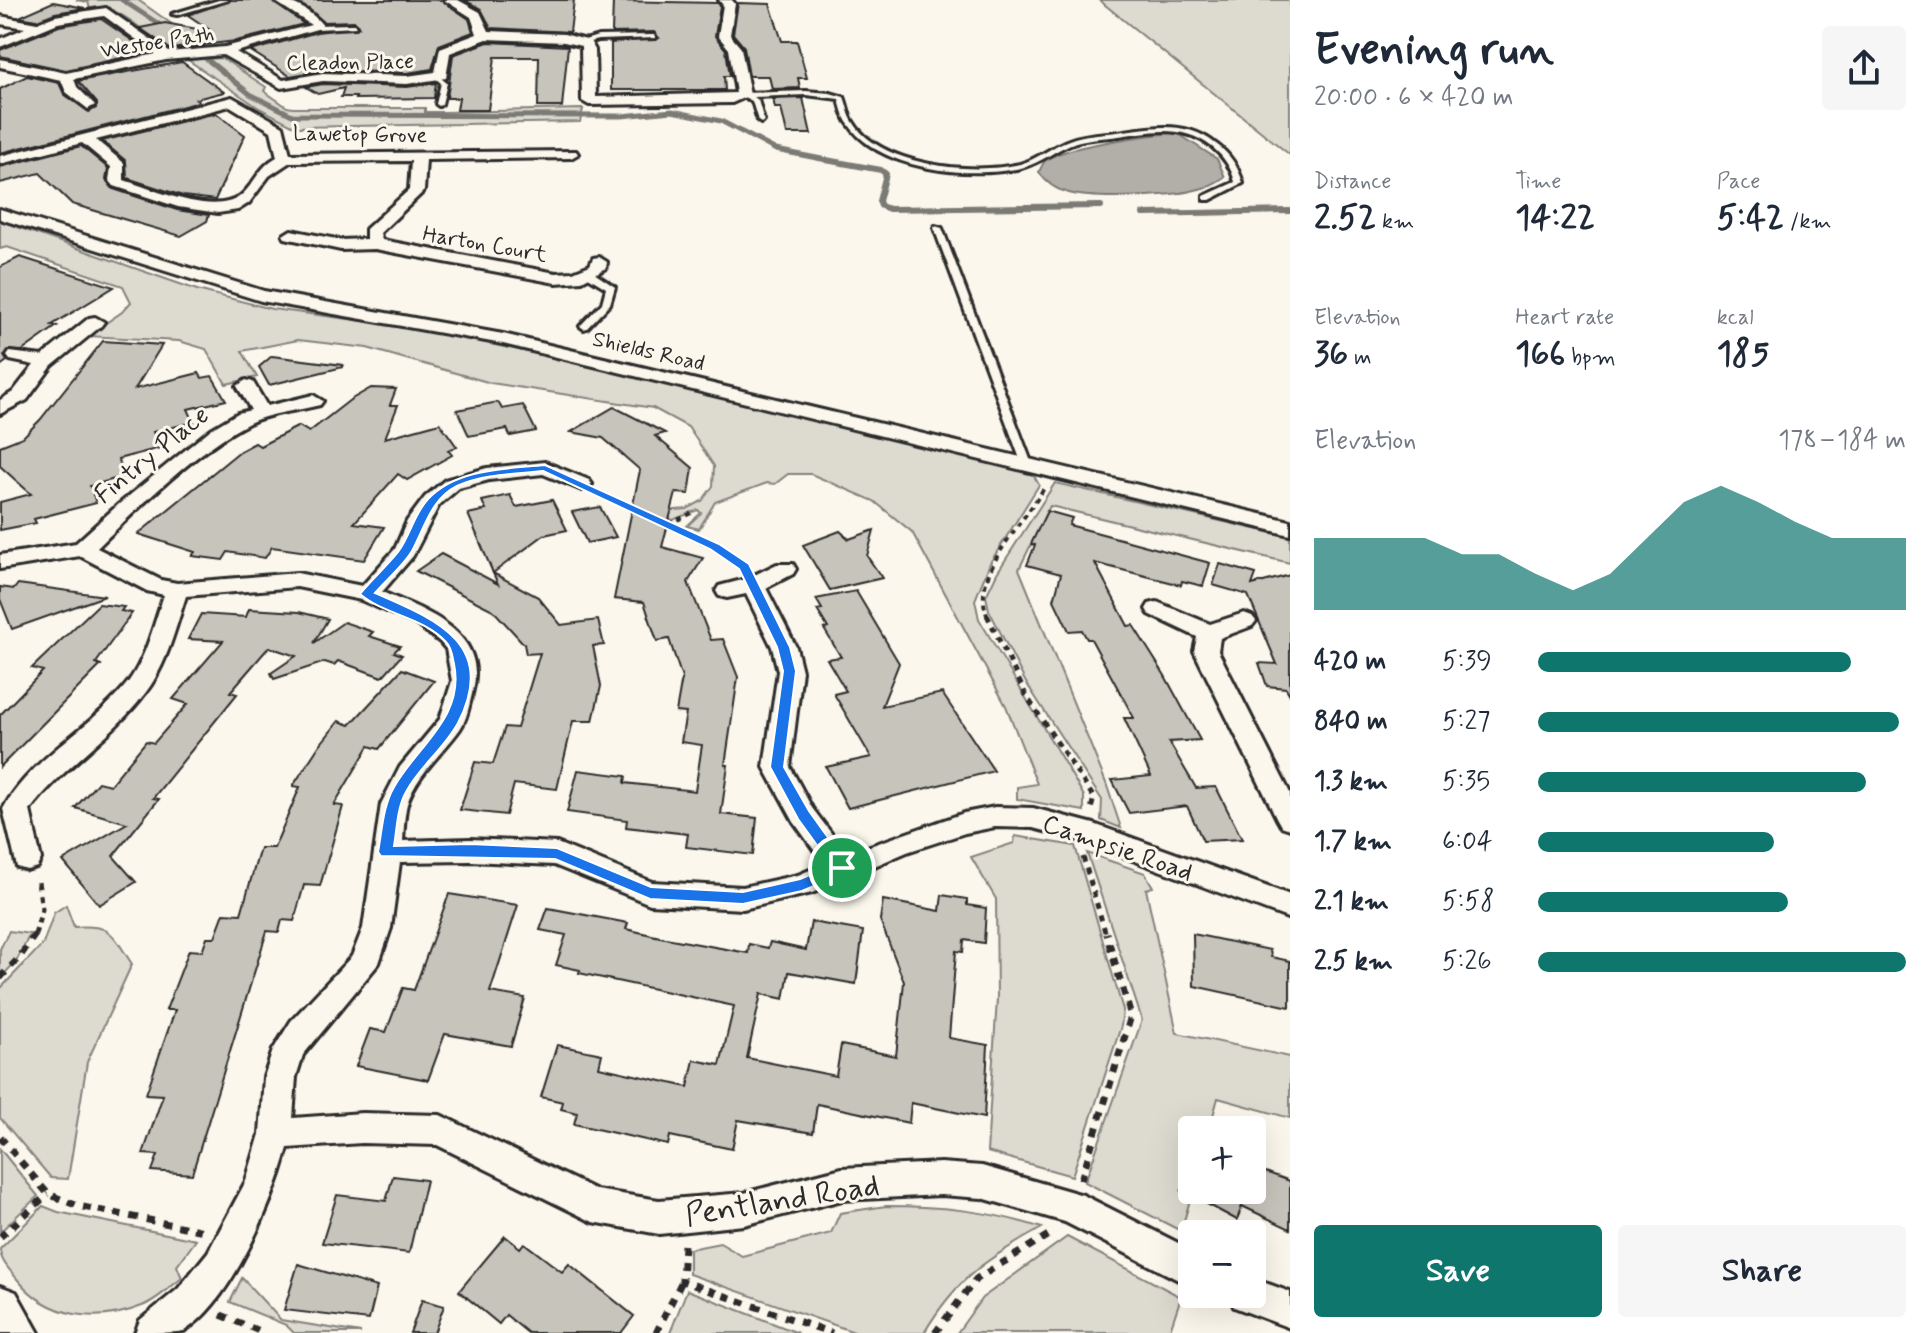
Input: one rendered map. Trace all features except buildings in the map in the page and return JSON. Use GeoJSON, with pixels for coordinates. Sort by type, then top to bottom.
{"type":"FeatureCollection","features":[{"type":"Feature","properties":{"kind":"street"},"geometry":{"type":"LineString","coordinates":[[279,0],[312,19],[318,24],[317,27]]}},
{"type":"Feature","properties":{"kind":"street"},"geometry":{"type":"LineString","coordinates":[[454,2],[476,0]]}},
{"type":"Feature","properties":{"kind":"street"},"geometry":{"type":"LineString","coordinates":[[454,2],[476,15],[481,32],[486,35],[581,42],[589,50],[589,101],[732,99],[743,95],[735,48],[724,36],[729,4],[725,0]]}},
{"type":"Feature","properties":{"kind":"street"},"geometry":{"type":"LineString","coordinates":[[0,43],[55,20],[106,12],[166,56]]}},
{"type":"Feature","properties":{"kind":"street"},"geometry":{"type":"LineString","coordinates":[[0,20],[38,27]]}},
{"type":"Feature","properties":{"kind":"street","name":"Westoe Path"},"geometry":{"type":"LineString","coordinates":[[0,63],[66,77],[166,56],[225,51],[317,27]]}},
{"type":"Feature","properties":{"kind":"street","name":"Cleadon Place"},"geometry":{"type":"LineString","coordinates":[[225,51],[281,84],[323,77],[379,80],[437,77],[441,75],[444,51],[486,35]]}},
{"type":"Feature","properties":{"kind":"street"},"geometry":{"type":"LineString","coordinates":[[66,77],[71,89],[88,105]]}},
{"type":"Feature","properties":{"kind":"street","name":"Lawetop Grove"},"geometry":{"type":"LineString","coordinates":[[0,160],[232,101],[278,129],[283,155],[287,158],[571,154]]}},
{"type":"Feature","properties":{"kind":"street"},"geometry":{"type":"LineString","coordinates":[[87,140],[119,166],[116,180],[119,183],[204,208],[240,203],[266,167],[287,158]]}},
{"type":"Feature","properties":{"kind":"street","name":"Harton Court"},"geometry":{"type":"LineString","coordinates":[[375,244],[372,232],[416,191],[419,157]]}},
{"type":"Feature","properties":{"kind":"street","name":"Shields Road"},"geometry":{"type":"LineString","coordinates":[[0,214],[261,296],[503,339],[1290,528]]}},
{"type":"Feature","properties":{"kind":"street","name":"Harton Court"},"geometry":{"type":"LineString","coordinates":[[291,235],[341,245],[375,244],[556,278],[576,277],[593,268]]}},
{"type":"Feature","properties":{"kind":"street"},"geometry":{"type":"LineString","coordinates":[[0,408],[20,396],[46,362],[95,322]]}},
{"type":"Feature","properties":{"kind":"street"},"geometry":{"type":"LineString","coordinates":[[16,356],[46,362]]}},
{"type":"Feature","properties":{"kind":"street"},"geometry":{"type":"LineString","coordinates":[[246,386],[262,413]]}},
{"type":"Feature","properties":{"kind":"street","name":"Fintry Place"},"geometry":{"type":"LineString","coordinates":[[83,549],[126,508],[218,433],[245,417],[313,401]]}},
{"type":"Feature","properties":{"kind":"street"},"geometry":{"type":"LineString","coordinates":[[367,594],[405,551],[418,521],[432,501],[452,484],[549,460],[582,484]]}},
{"type":"Feature","properties":{"kind":"street"},"geometry":{"type":"LineString","coordinates":[[0,562],[83,549],[155,586],[177,590],[297,580],[367,594],[424,619],[448,636],[457,647],[464,681],[452,722],[400,788],[394,804],[377,928],[364,963],[302,1030],[289,1050],[280,1077],[276,1134],[261,1186],[220,1264],[191,1302],[153,1333]]}},
{"type":"Feature","properties":{"kind":"street"},"geometry":{"type":"LineString","coordinates":[[727,591],[753,585],[785,569]]}},
{"type":"Feature","properties":{"kind":"street"},"geometry":{"type":"LineString","coordinates":[[753,585],[784,647],[790,671],[777,767],[803,815],[842,868]]}},
{"type":"Feature","properties":{"kind":"street"},"geometry":{"type":"LineString","coordinates":[[27,859],[8,810],[137,687],[154,653],[177,590]]}},
{"type":"Feature","properties":{"kind":"street"},"geometry":{"type":"LineString","coordinates":[[1157,609],[1209,633],[1244,621]]}},
{"type":"Feature","properties":{"kind":"street"},"geometry":{"type":"LineString","coordinates":[[1209,633],[1206,651],[1212,666],[1290,819]]}},
{"type":"Feature","properties":{"kind":"street","name":"Campsie Road"},"geometry":{"type":"LineString","coordinates":[[386,852],[470,850],[557,854],[650,893],[743,898],[802,885],[897,845],[964,823],[995,817],[1033,818],[1084,831],[1290,907]]}},
{"type":"Feature","properties":{"kind":"street","name":"Pentland Road"},"geometry":{"type":"LineString","coordinates":[[276,1134],[362,1128],[440,1130],[593,1206],[659,1217],[744,1209],[842,1184],[941,1179],[1010,1188],[1071,1207],[1178,1262]]}},
{"type":"Feature","properties":{"kind":"street"},"geometry":{"type":"LineString","coordinates":[[1266,1301],[1290,1310]]}},
{"type":"Feature","properties":{"kind":"street"},"geometry":{"type":"LineString","coordinates":[[0,1308],[16,1333]]}},
{"type":"Feature","properties":{"kind":"lane"},"geometry":{"type":"LineString","coordinates":[[175,14],[225,0]]}},
{"type":"Feature","properties":{"kind":"lane"},"geometry":{"type":"LineString","coordinates":[[317,27],[354,26]]}},
{"type":"Feature","properties":{"kind":"lane"},"geometry":{"type":"LineString","coordinates":[[581,42],[598,38],[654,37]]}},
{"type":"Feature","properties":{"kind":"lane","name":"Cleadon Place"},"geometry":{"type":"LineString","coordinates":[[437,77],[444,83],[439,104]]}},
{"type":"Feature","properties":{"kind":"lane"},"geometry":{"type":"LineString","coordinates":[[743,95],[814,93],[842,98],[849,121],[864,139],[891,155],[941,168],[997,171],[1026,165],[1074,141],[1151,129],[1184,128],[1201,134],[1235,164],[1239,183],[1207,198]]}},
{"type":"Feature","properties":{"kind":"lane"},"geometry":{"type":"LineString","coordinates":[[743,95],[755,100],[761,121]]}},
{"type":"Feature","properties":{"kind":"lane"},"geometry":{"type":"LineString","coordinates":[[938,228],[1028,467]]}},
{"type":"Feature","properties":{"kind":"lane","name":"Harton Court"},"geometry":{"type":"LineString","coordinates":[[584,326],[606,304],[611,287],[593,268]]}},
{"type":"Feature","properties":{"kind":"path"},"geometry":{"type":"LineString","coordinates":[[935,1333],[976,1279],[1050,1234],[1071,1207],[1131,1016],[1081,852],[1094,798],[1027,697],[984,608],[982,592],[1005,543],[1039,499],[1052,472]]}},
{"type":"Feature","properties":{"kind":"path"},"geometry":{"type":"LineString","coordinates":[[582,484],[731,555],[744,566],[753,585]]}},
{"type":"Feature","properties":{"kind":"path"},"geometry":{"type":"LineString","coordinates":[[668,525],[696,511]]}},
{"type":"Feature","properties":{"kind":"path"},"geometry":{"type":"LineString","coordinates":[[0,978],[23,956],[43,918],[43,893],[27,859]]}},
{"type":"Feature","properties":{"kind":"path"},"geometry":{"type":"LineString","coordinates":[[0,1137],[48,1194],[78,1206],[235,1237]]}},
{"type":"Feature","properties":{"kind":"path"},"geometry":{"type":"LineString","coordinates":[[0,1237],[48,1194]]}},
{"type":"Feature","properties":{"kind":"path"},"geometry":{"type":"LineString","coordinates":[[656,1333],[682,1281],[685,1216]]}},
{"type":"Feature","properties":{"kind":"path"},"geometry":{"type":"LineString","coordinates":[[682,1281],[832,1333]]}},
{"type":"Feature","properties":{"kind":"path"},"geometry":{"type":"LineString","coordinates":[[191,1302],[264,1333]]}},
{"type":"Feature","properties":{"kind":"shaded area"},"geometry":{"type":"Polygon","coordinates":[[[76,0],[138,0],[207,49],[185,51],[170,47],[115,12],[90,9],[88,2],[76,0]]]}},
{"type":"Feature","properties":{"kind":"shaded area"},"geometry":{"type":"Polygon","coordinates":[[[1099,0],[1290,0],[1290,155],[1099,0]]]}},
{"type":"Feature","properties":{"kind":"shaded area"},"geometry":{"type":"Polygon","coordinates":[[[222,58],[266,87],[264,91],[293,108],[425,108],[425,112],[583,109],[580,122],[296,127],[259,108],[188,60],[222,58]]]}},
{"type":"Feature","properties":{"kind":"shaded area"},"geometry":{"type":"Polygon","coordinates":[[[1177,133],[1217,159],[1225,177],[1203,188],[1174,194],[1098,196],[1060,190],[1048,183],[1039,172],[1045,161],[1069,150],[1129,138],[1177,133]]]}},
{"type":"Feature","properties":{"kind":"shaded area"},"geometry":{"type":"Polygon","coordinates":[[[0,221],[197,290],[272,309],[417,328],[629,374],[1033,474],[1039,485],[990,563],[975,600],[979,619],[1084,796],[1084,811],[1017,799],[1017,787],[1037,784],[1006,706],[912,532],[874,501],[811,474],[788,474],[775,484],[767,483],[715,502],[699,529],[687,526],[701,513],[698,510],[673,520],[653,512],[687,509],[702,501],[713,486],[714,466],[688,427],[653,408],[491,383],[367,348],[298,340],[242,351],[257,377],[226,384],[206,349],[179,341],[87,336],[122,312],[131,302],[123,286],[7,247],[0,249],[0,221]]]}},
{"type":"Feature","properties":{"kind":"shaded area"},"geometry":{"type":"Polygon","coordinates":[[[1055,483],[1290,537],[1290,563],[1050,506],[1019,569],[1106,783],[1121,828],[1101,820],[1102,800],[1025,681],[989,610],[986,596],[997,573],[1055,483]]]}},
{"type":"Feature","properties":{"kind":"shaded area"},"geometry":{"type":"Polygon","coordinates":[[[1015,836],[1075,846],[1123,1010],[1121,1026],[1072,1176],[987,1152],[997,999],[996,899],[971,857],[1014,843],[1015,836]]]}},
{"type":"Feature","properties":{"kind":"shaded area"},"geometry":{"type":"Polygon","coordinates":[[[1087,853],[1145,873],[1153,887],[1146,889],[1177,1033],[1290,1057],[1290,1118],[1218,1098],[1213,1116],[1178,1116],[1178,1204],[1189,1204],[1184,1220],[1178,1220],[1178,1229],[1085,1182],[1142,1020],[1087,853]]]}},
{"type":"Feature","properties":{"kind":"shaded area"},"geometry":{"type":"Polygon","coordinates":[[[66,905],[74,927],[104,929],[120,945],[132,964],[87,1062],[68,1179],[51,1178],[0,1118],[0,989],[43,944],[54,913],[66,905]]]}},
{"type":"Feature","properties":{"kind":"shaded area"},"geometry":{"type":"Polygon","coordinates":[[[9,931],[30,934],[17,960],[0,979],[0,949],[9,931]]]}},
{"type":"Feature","properties":{"kind":"shaded area"},"geometry":{"type":"Polygon","coordinates":[[[0,1149],[38,1196],[0,1232],[0,1149]]]}},
{"type":"Feature","properties":{"kind":"shaded area"},"geometry":{"type":"Polygon","coordinates":[[[43,1206],[58,1212],[196,1240],[177,1266],[182,1278],[152,1301],[108,1315],[75,1314],[44,1303],[30,1293],[0,1253],[0,1249],[43,1206]]]}},
{"type":"Feature","properties":{"kind":"shaded area"},"geometry":{"type":"Polygon","coordinates":[[[886,1206],[965,1211],[1042,1228],[975,1271],[949,1297],[924,1333],[857,1333],[689,1274],[689,1249],[720,1243],[742,1256],[831,1233],[840,1213],[886,1206]]]}},
{"type":"Feature","properties":{"kind":"shaded area"},"geometry":{"type":"Polygon","coordinates":[[[1067,1237],[1178,1295],[1178,1306],[1169,1333],[957,1333],[982,1298],[1067,1237]]]}},
{"type":"Feature","properties":{"kind":"shaded area"},"geometry":{"type":"Polygon","coordinates":[[[242,1278],[281,1320],[361,1333],[294,1333],[286,1325],[230,1302],[242,1278]]]}},
{"type":"Feature","properties":{"kind":"shaded area"},"geometry":{"type":"Polygon","coordinates":[[[687,1290],[798,1333],[670,1333],[687,1290]]]}},
{"type":"Feature","properties":{"kind":"waterway"},"geometry":{"type":"LineString","coordinates":[[122,0],[168,30]]}},
{"type":"Feature","properties":{"kind":"waterway"},"geometry":{"type":"LineString","coordinates":[[184,41],[250,94],[292,115],[622,116],[672,111],[721,121],[776,150],[837,162]]}},
{"type":"Feature","properties":{"kind":"waterway"},"geometry":{"type":"LineString","coordinates":[[826,160],[837,162]]}},
{"type":"Feature","properties":{"kind":"waterway"},"geometry":{"type":"LineString","coordinates":[[837,162],[881,170],[886,174],[879,201],[881,206],[889,209],[1101,206]]}},
{"type":"Feature","properties":{"kind":"waterway"},"geometry":{"type":"LineString","coordinates":[[1143,214],[1290,211]]}},
{"type":"Feature","properties":{"kind":"route"},"geometry":{"type":"LineString","coordinates":[[545,468],[731,555],[744,566],[784,647],[790,671],[777,767],[803,815],[842,868],[802,885],[743,898],[681,896],[650,893],[557,854],[470,850],[386,852],[394,804],[400,788],[452,722],[464,681],[457,647],[448,636],[424,619],[367,594],[405,551],[418,521],[432,501],[452,484],[487,474],[545,468]]}}]}
